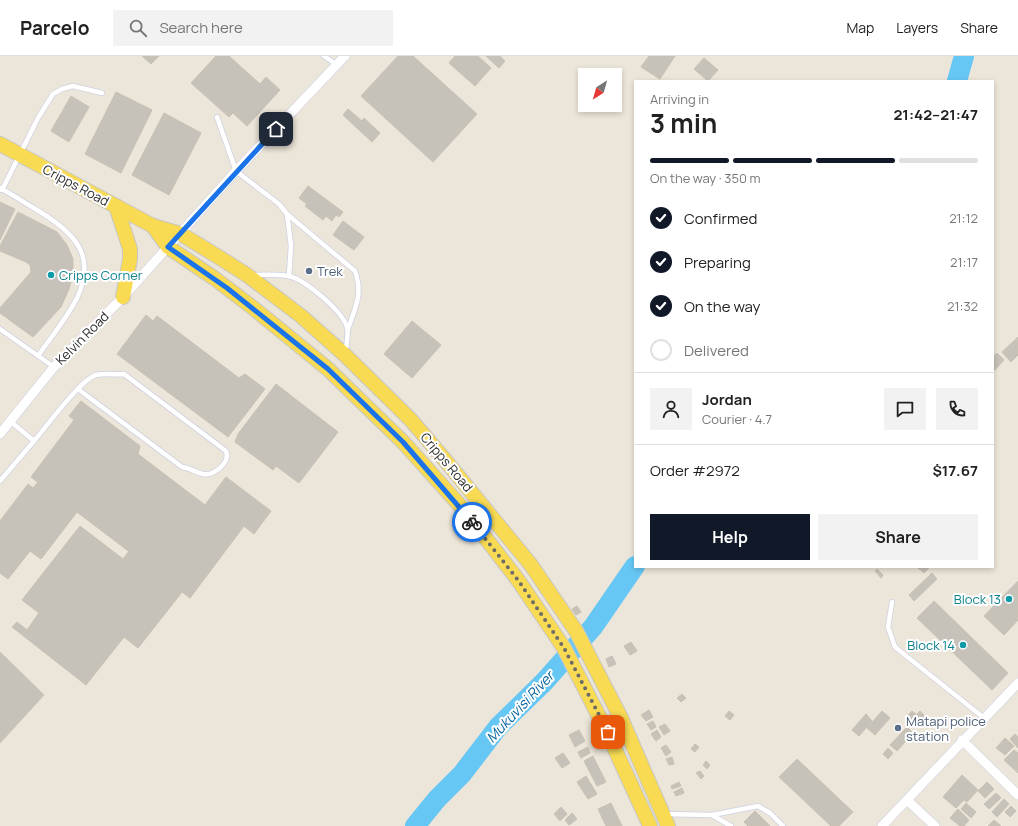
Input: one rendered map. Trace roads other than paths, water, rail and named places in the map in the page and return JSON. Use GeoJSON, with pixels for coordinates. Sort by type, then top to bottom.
{"type":"FeatureCollection","features":[{"type":"Feature","properties":{"kind":"main road","name":"Cripps Road"},"geometry":{"type":"LineString","coordinates":[[0,144],[153,226],[181,234],[247,276],[301,316],[345,355],[410,420],[504,530],[531,565],[576,631],[621,718],[665,820]]}},
{"type":"Feature","properties":{"kind":"main road"},"geometry":{"type":"LineString","coordinates":[[116,206],[130,249],[130,259],[123,297]]}},
{"type":"Feature","properties":{"kind":"main road","name":"Cripps Road"},"geometry":{"type":"LineString","coordinates":[[153,226],[168,247],[214,278],[307,350],[403,442],[464,510],[518,580],[564,648],[608,732],[650,826]]}},
{"type":"Feature","properties":{"kind":"street","name":"Kelvin Road"},"geometry":{"type":"LineString","coordinates":[[0,434],[54,367],[123,297],[236,171],[345,56]]}},
{"type":"Feature","properties":{"kind":"street"},"geometry":{"type":"LineString","coordinates":[[882,826],[908,801],[962,740],[1018,683]]}},
{"type":"Feature","properties":{"kind":"street"},"geometry":{"type":"LineString","coordinates":[[962,740],[1018,795]]}},
{"type":"Feature","properties":{"kind":"street"},"geometry":{"type":"LineString","coordinates":[[908,801],[935,826]]}},
{"type":"Feature","properties":{"kind":"lane"},"geometry":{"type":"LineString","coordinates":[[324,56],[336,65]]}},
{"type":"Feature","properties":{"kind":"lane"},"geometry":{"type":"LineString","coordinates":[[38,356],[76,299],[82,284],[84,261],[76,241],[57,222],[1,189],[21,155],[38,118],[54,94],[62,89],[73,86],[102,93]]}},
{"type":"Feature","properties":{"kind":"lane"},"geometry":{"type":"LineString","coordinates":[[217,117],[236,171],[279,204],[287,214],[355,270],[360,284],[359,298],[348,329],[345,355]]}},
{"type":"Feature","properties":{"kind":"lane"},"geometry":{"type":"LineString","coordinates":[[287,214],[291,246],[289,276]]}},
{"type":"Feature","properties":{"kind":"lane"},"geometry":{"type":"LineString","coordinates":[[247,276],[289,276],[301,280],[337,311],[348,329]]}},
{"type":"Feature","properties":{"kind":"lane"},"geometry":{"type":"LineString","coordinates":[[0,329],[54,367]]}},
{"type":"Feature","properties":{"kind":"lane"},"geometry":{"type":"LineString","coordinates":[[0,481],[78,389],[96,376],[124,374],[226,451],[226,461],[212,473],[203,474],[191,468],[182,467],[78,389]]}},
{"type":"Feature","properties":{"kind":"lane"},"geometry":{"type":"LineString","coordinates":[[10,421],[34,441]]}},
{"type":"Feature","properties":{"kind":"lane"},"geometry":{"type":"LineString","coordinates":[[892,602],[888,627],[895,647],[984,718]]}},
{"type":"Feature","properties":{"kind":"lane"},"geometry":{"type":"LineString","coordinates":[[665,820],[712,815],[758,806],[770,813],[783,826]]}},
{"type":"Feature","properties":{"kind":"lane"},"geometry":{"type":"LineString","coordinates":[[712,815],[731,826]]}},
{"type":"Feature","properties":{"kind":"waterway","name":"Mukuvisi River"},"geometry":{"type":"LineString","coordinates":[[957,80],[964,56]]}},
{"type":"Feature","properties":{"kind":"waterway","name":"Mukuvisi River"},"geometry":{"type":"LineString","coordinates":[[415,826],[437,799],[462,774],[498,727],[544,682],[593,627],[634,567]]}},
{"type":"Feature","properties":{"kind":"place","name":"Trek"},"geometry":{"type":"Point","coordinates":[309,271]}},
{"type":"Feature","properties":{"kind":"place","name":"Cripps Corner"},"geometry":{"type":"Point","coordinates":[51,275]}},
{"type":"Feature","properties":{"kind":"place","name":"Block 13"},"geometry":{"type":"Point","coordinates":[1009,599]}},
{"type":"Feature","properties":{"kind":"place","name":"Block 14"},"geometry":{"type":"Point","coordinates":[963,645]}},
{"type":"Feature","properties":{"kind":"place","name":"Matapi police station"},"geometry":{"type":"Point","coordinates":[898,728]}}]}
